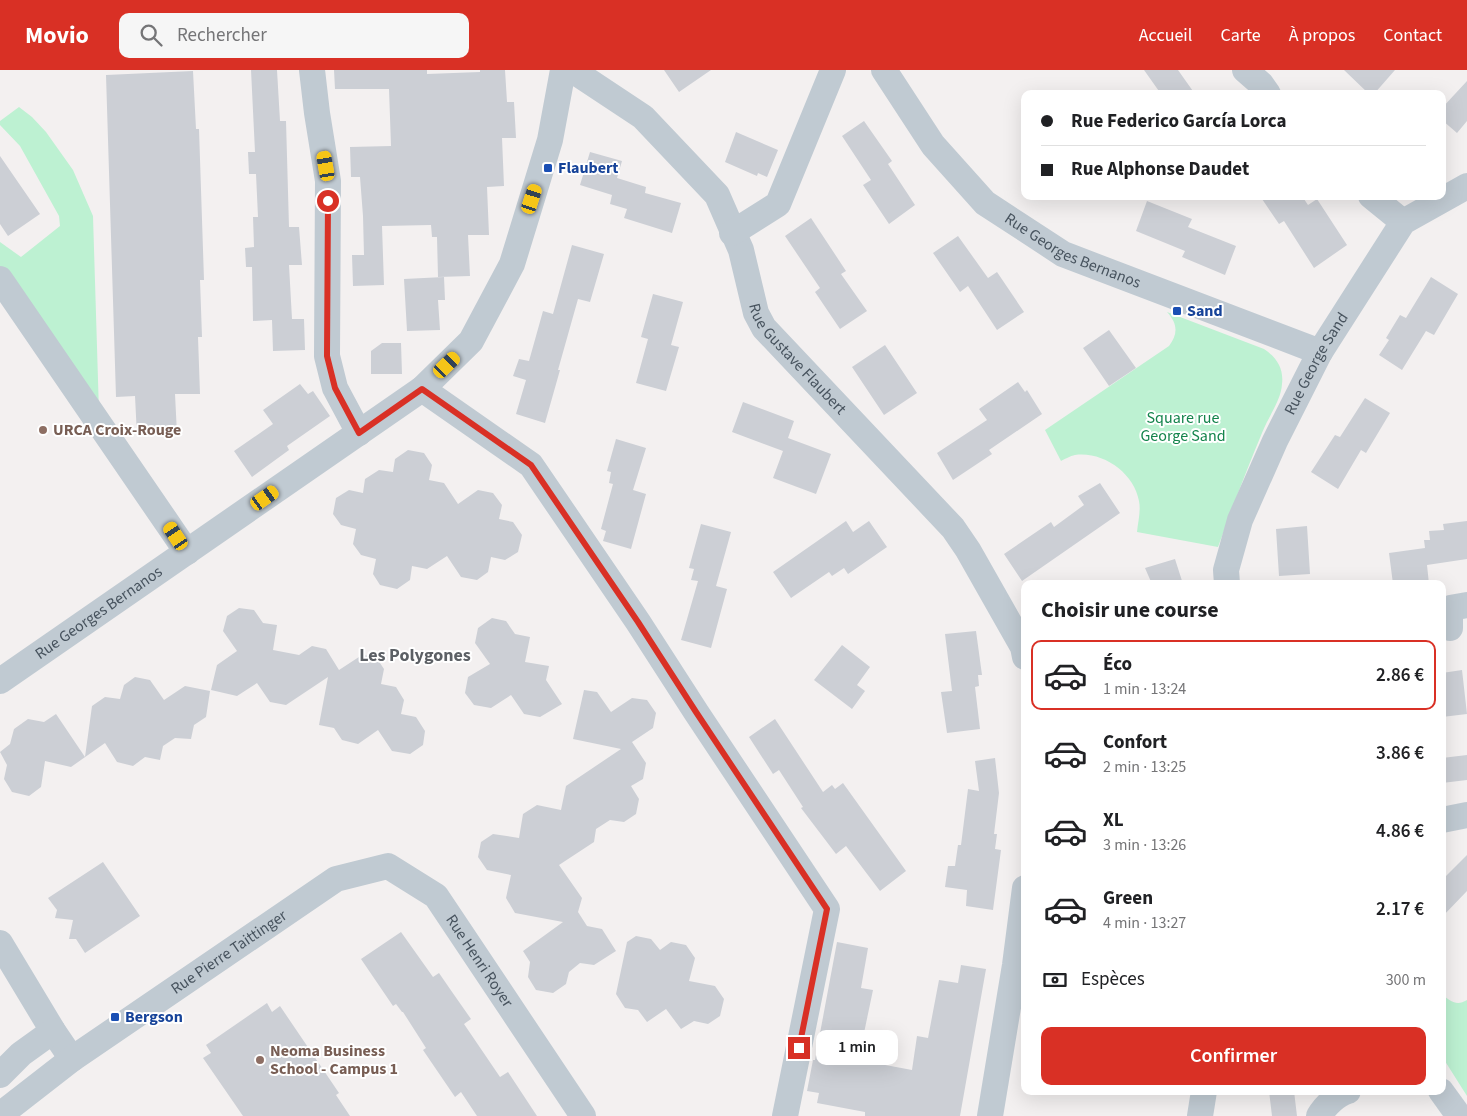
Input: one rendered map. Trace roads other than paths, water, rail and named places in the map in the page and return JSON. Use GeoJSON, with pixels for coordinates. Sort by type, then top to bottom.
{"type":"FeatureCollection","features":[{"type":"Feature","properties":{"kind":"street"},"geometry":{"type":"LineString","coordinates":[[312,70],[316,113],[328,181],[327,356],[335,388],[359,433]]}},
{"type":"Feature","properties":{"kind":"street","name":"Rue Georges Bernanos"},"geometry":{"type":"LineString","coordinates":[[0,681],[422,389],[471,341],[512,264],[550,140],[563,70]]}},
{"type":"Feature","properties":{"kind":"street","name":"Rue Gustave Flaubert"},"geometry":{"type":"LineString","coordinates":[[572,70],[643,117],[716,195],[741,250],[756,313],[764,328],[952,528],[968,550],[1021,643]]}},
{"type":"Feature","properties":{"kind":"street"},"geometry":{"type":"LineString","coordinates":[[732,233],[778,204],[833,70]]}},
{"type":"Feature","properties":{"kind":"street","name":"Rue Georges Bernanos"},"geometry":{"type":"LineString","coordinates":[[884,70],[933,145],[986,204],[1062,254],[1320,352]]}},
{"type":"Feature","properties":{"kind":"street"},"geometry":{"type":"LineString","coordinates":[[1245,70],[1265,90]]}},
{"type":"Feature","properties":{"kind":"street","name":"Rue George Sand"},"geometry":{"type":"LineString","coordinates":[[1446,198],[1467,186]]}},
{"type":"Feature","properties":{"kind":"street"},"geometry":{"type":"LineString","coordinates":[[1376,200],[1403,222]]}},
{"type":"Feature","properties":{"kind":"street","name":"Rue George Sand"},"geometry":{"type":"LineString","coordinates":[[1226,580],[1226,570],[1240,520],[1275,441],[1320,352],[1403,222],[1442,200]]}},
{"type":"Feature","properties":{"kind":"street"},"geometry":{"type":"LineString","coordinates":[[0,279],[187,552]]}},
{"type":"Feature","properties":{"kind":"street"},"geometry":{"type":"LineString","coordinates":[[422,389],[531,465],[633,614],[827,909],[785,1116]]}},
{"type":"Feature","properties":{"kind":"street"},"geometry":{"type":"LineString","coordinates":[[1450,628],[1450,608],[1467,605]]}},
{"type":"Feature","properties":{"kind":"street"},"geometry":{"type":"LineString","coordinates":[[1446,819],[1467,815]]}},
{"type":"Feature","properties":{"kind":"street","name":"Rue Henri Royer"},"geometry":{"type":"LineString","coordinates":[[336,879],[388,866],[436,896],[583,1116]]}},
{"type":"Feature","properties":{"kind":"street","name":"Rue Pierre Taittinger"},"geometry":{"type":"LineString","coordinates":[[0,1114],[72,1059],[336,879]]}},
{"type":"Feature","properties":{"kind":"street"},"geometry":{"type":"LineString","coordinates":[[990,1116],[1021,919]]}},
{"type":"Feature","properties":{"kind":"street"},"geometry":{"type":"LineString","coordinates":[[0,943],[52,1031],[72,1059]]}},
{"type":"Feature","properties":{"kind":"street"},"geometry":{"type":"LineString","coordinates":[[0,1075],[21,1054],[52,1031]]}},
{"type":"Feature","properties":{"kind":"street"},"geometry":{"type":"LineString","coordinates":[[1200,1116],[1203,1095]]}},
{"type":"Feature","properties":{"kind":"street"},"geometry":{"type":"LineString","coordinates":[[1319,1116],[1340,1095]]}},
{"type":"Feature","properties":{"kind":"street"},"geometry":{"type":"LineString","coordinates":[[1444,1095],[1460,1116]]}},
{"type":"Feature","properties":{"kind":"place","name":"Flaubert"},"geometry":{"type":"Point","coordinates":[548,168]}},
{"type":"Feature","properties":{"kind":"place","name":"Sand"},"geometry":{"type":"Point","coordinates":[1177,311]}},
{"type":"Feature","properties":{"kind":"place","name":"URCA Croix-Rouge"},"geometry":{"type":"Point","coordinates":[43,430]}},
{"type":"Feature","properties":{"kind":"place","name":"Bergson"},"geometry":{"type":"Point","coordinates":[115,1017]}},
{"type":"Feature","properties":{"kind":"place","name":"Neoma Business School - Campus 1"},"geometry":{"type":"Point","coordinates":[260,1060]}},
{"type":"Feature","properties":{"kind":"district","name":"Les Polygones"},"geometry":{"type":"Point","coordinates":[415,655]}},
{"type":"Feature","properties":{"kind":"park label","name":"Square rue George Sand"},"geometry":{"type":"Point","coordinates":[1183,427]}}]}
